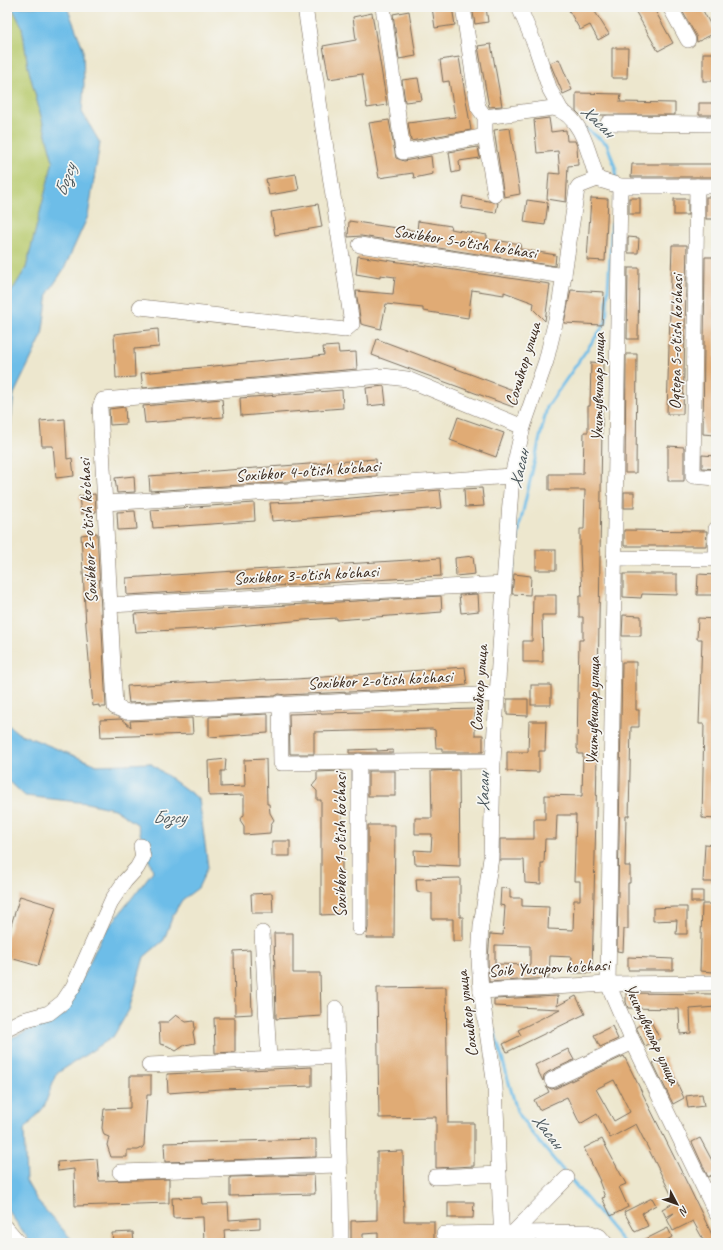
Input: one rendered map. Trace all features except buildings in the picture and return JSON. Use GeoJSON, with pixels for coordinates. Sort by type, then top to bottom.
{"type":"FeatureCollection","features":[{"type":"Feature","properties":{"kind":"street"},"geometry":{"type":"LineString","coordinates":[[140,307],[345,330],[352,324],[305,7]]}},
{"type":"Feature","properties":{"kind":"street"},"geometry":{"type":"LineString","coordinates":[[383,7],[403,152],[485,136]]}},
{"type":"Feature","properties":{"kind":"street"},"geometry":{"type":"LineString","coordinates":[[463,7],[478,108],[485,117],[485,136],[495,195]]}},
{"type":"Feature","properties":{"kind":"street","name":"Укитувчилар улица"},"geometry":{"type":"LineString","coordinates":[[519,7],[535,45],[550,90],[561,110],[568,115],[581,132],[609,182],[614,558],[608,984],[633,1042],[716,1213]]}},
{"type":"Feature","properties":{"kind":"street"},"geometry":{"type":"LineString","coordinates":[[670,7],[688,40]]}},
{"type":"Feature","properties":{"kind":"street"},"geometry":{"type":"LineString","coordinates":[[485,117],[553,108],[561,110]]}},
{"type":"Feature","properties":{"kind":"street"},"geometry":{"type":"LineString","coordinates":[[608,122],[716,124]]}},
{"type":"Feature","properties":{"kind":"street"},"geometry":{"type":"LineString","coordinates":[[609,182],[716,186]]}},
{"type":"Feature","properties":{"kind":"street","name":"Сохибкор улица"},"geometry":{"type":"LineString","coordinates":[[505,1236],[499,1174],[495,1086],[481,990],[479,960],[481,926],[491,858],[493,761],[512,476],[523,427],[546,361],[559,307],[576,189],[579,186],[609,182]]}},
{"type":"Feature","properties":{"kind":"street","name":"Oqtepa 5-o'tish ko'chasi"},"geometry":{"type":"LineString","coordinates":[[697,186],[693,476],[716,478]]}},
{"type":"Feature","properties":{"kind":"street","name":"Soxibkor 5-o'tish ko'chasi"},"geometry":{"type":"LineString","coordinates":[[360,245],[564,276]]}},
{"type":"Feature","properties":{"kind":"street","name":"Soxibkor 2-o'tish ko'chasi"},"geometry":{"type":"LineString","coordinates":[[498,694],[280,703],[127,712],[115,707],[100,407],[103,400],[383,376],[407,379],[523,427]]}},
{"type":"Feature","properties":{"kind":"street","name":"Soxibkor 4-o'tish ko'chasi"},"geometry":{"type":"LineString","coordinates":[[106,504],[512,476]]}},
{"type":"Feature","properties":{"kind":"street"},"geometry":{"type":"LineString","coordinates":[[614,558],[716,559],[716,529]]}},
{"type":"Feature","properties":{"kind":"street","name":"Soxibkor 3-o'tish ko'chasi"},"geometry":{"type":"LineString","coordinates":[[110,605],[504,584]]}},
{"type":"Feature","properties":{"kind":"street","name":"Soxibkor 1-o'tish ko'chasi"},"geometry":{"type":"LineString","coordinates":[[280,703],[281,763],[359,761],[493,761]]}},
{"type":"Feature","properties":{"kind":"street","name":"Soxibkor 1-o'tish ko'chasi"},"geometry":{"type":"LineString","coordinates":[[359,761],[359,928]]}},
{"type":"Feature","properties":{"kind":"street"},"geometry":{"type":"LineString","coordinates":[[7,1028],[23,1020],[49,1013],[63,1002],[73,987],[112,900],[125,881],[137,868],[143,857],[141,846]]}},
{"type":"Feature","properties":{"kind":"street"},"geometry":{"type":"LineString","coordinates":[[262,933],[269,1059]]}},
{"type":"Feature","properties":{"kind":"street","name":"Soib Yusupov ko'chasi"},"geometry":{"type":"LineString","coordinates":[[481,990],[608,984],[716,983]]}},
{"type":"Feature","properties":{"kind":"street"},"geometry":{"type":"LineString","coordinates":[[336,1008],[338,1164],[341,1243]]}},
{"type":"Feature","properties":{"kind":"street"},"geometry":{"type":"LineString","coordinates":[[552,1080],[633,1042]]}},
{"type":"Feature","properties":{"kind":"street"},"geometry":{"type":"LineString","coordinates":[[150,1064],[337,1056]]}},
{"type":"Feature","properties":{"kind":"street"},"geometry":{"type":"LineString","coordinates":[[120,1172],[338,1164]]}},
{"type":"Feature","properties":{"kind":"street"},"geometry":{"type":"LineString","coordinates":[[435,1177],[499,1174]]}},
{"type":"Feature","properties":{"kind":"street"},"geometry":{"type":"LineString","coordinates":[[505,1236],[567,1178]]}},
{"type":"Feature","properties":{"kind":"street"},"geometry":{"type":"LineString","coordinates":[[7,1229],[20,1243]]}},
{"type":"Feature","properties":{"kind":"street"},"geometry":{"type":"LineString","coordinates":[[444,1234],[570,1238],[588,1232],[599,1236],[605,1243]]}},
{"type":"Feature","properties":{"kind":"green space"},"geometry":{"type":"Polygon","coordinates":[[[7,7],[12,7],[22,27],[28,67],[53,161],[26,268],[7,299],[7,7]]]}},
{"type":"Feature","properties":{"kind":"water","name":"Бозсу"},"geometry":{"type":"Polygon","coordinates":[[[12,7],[67,7],[83,48],[84,85],[82,112],[100,143],[88,216],[64,269],[48,293],[42,336],[14,394],[7,462],[7,299],[26,268],[53,161],[28,67],[22,27],[12,7]]]}},
{"type":"Feature","properties":{"kind":"water","name":"Бозсу"},"geometry":{"type":"Polygon","coordinates":[[[7,724],[18,733],[97,765],[150,763],[199,799],[208,867],[198,888],[182,900],[173,915],[164,940],[144,957],[129,1010],[113,1037],[56,1074],[44,1107],[24,1130],[26,1181],[38,1202],[75,1243],[31,1243],[7,1209],[7,1040],[65,1014],[102,936],[153,871],[137,824],[114,809],[87,803],[25,796],[7,779],[7,724]]]}},
{"type":"Feature","properties":{"kind":"waterway","name":"Хасан"},"geometry":{"type":"LineString","coordinates":[[584,127],[607,144],[616,170],[615,181]]}},
{"type":"Feature","properties":{"kind":"waterway","name":"Хасан"},"geometry":{"type":"LineString","coordinates":[[512,574],[520,524],[547,407],[606,322],[612,224]]}},
{"type":"Feature","properties":{"kind":"waterway","name":"Хасан"},"geometry":{"type":"LineString","coordinates":[[494,1030],[517,1111],[531,1132],[566,1174]]}},
{"type":"Feature","properties":{"kind":"waterway","name":"Хасан"},"geometry":{"type":"LineString","coordinates":[[571,1180],[624,1243]]}}]}
